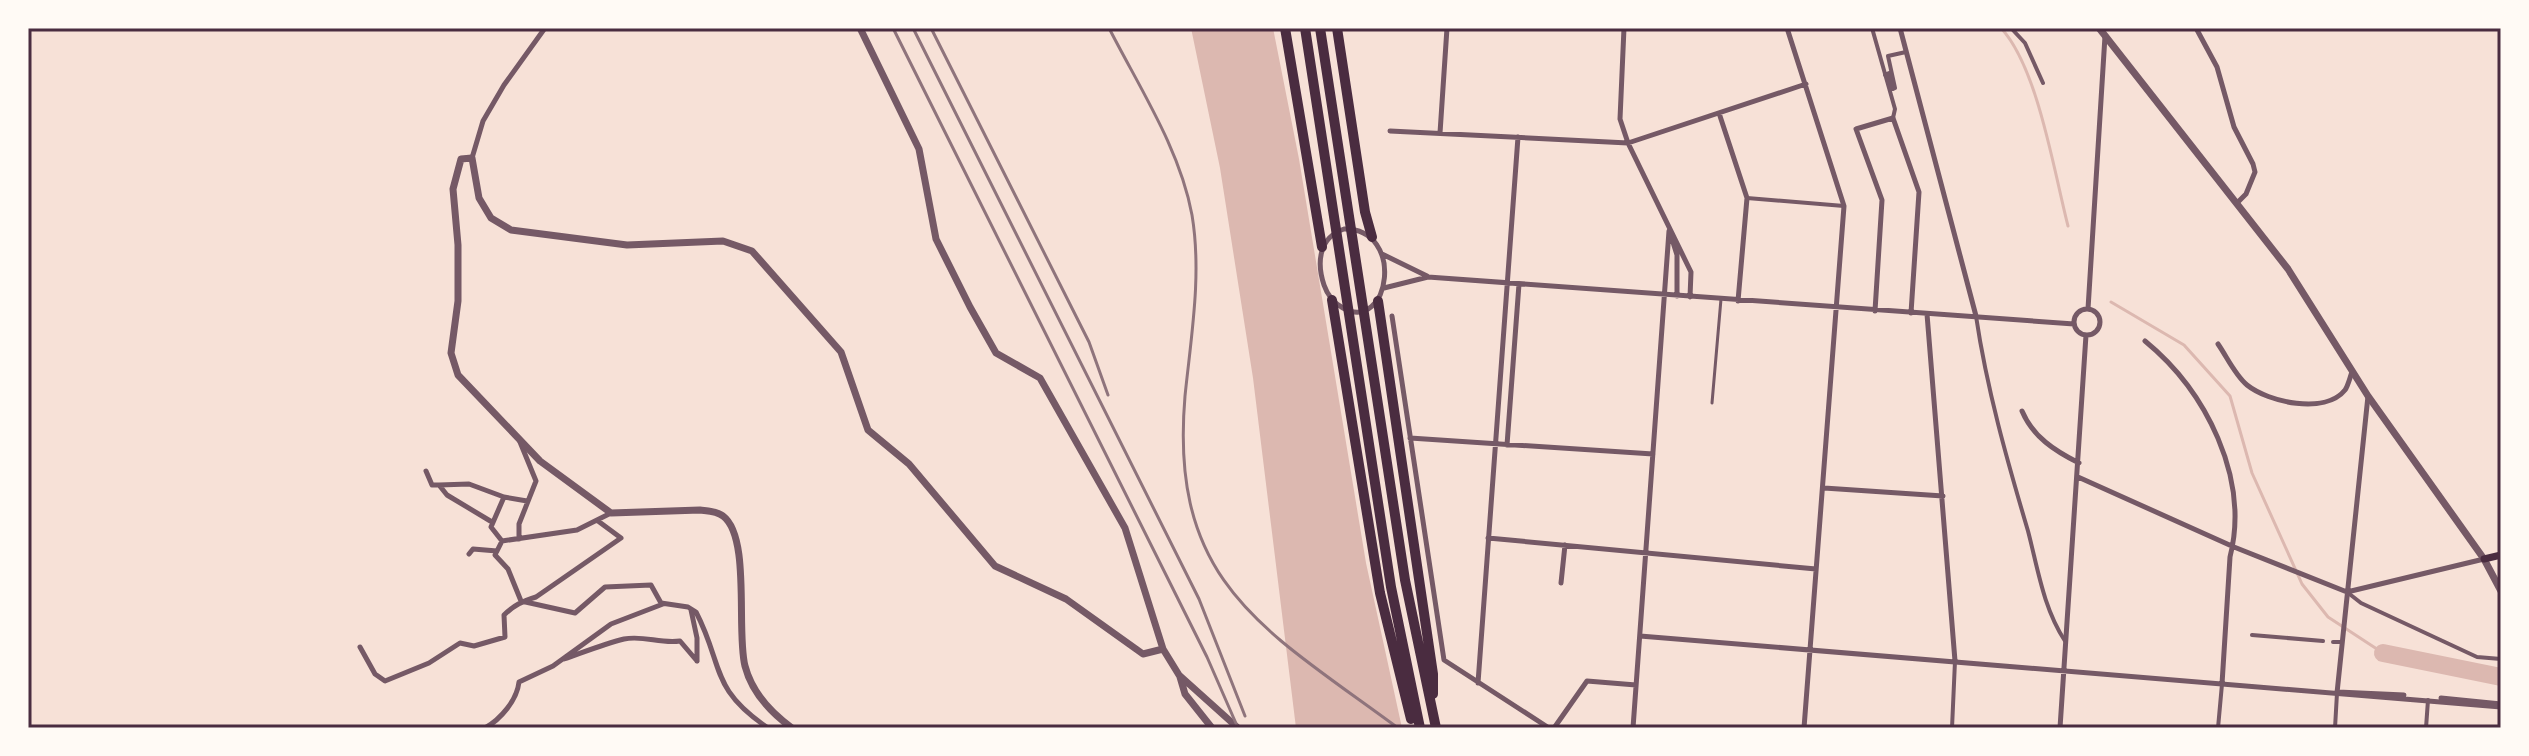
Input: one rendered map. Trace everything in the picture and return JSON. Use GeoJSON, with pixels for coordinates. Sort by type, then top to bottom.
{"type":"FeatureCollection","features":[{"type":"Feature","properties":{"kind":"highway"},"geometry":{"type":"LineString","coordinates":[[1285,28],[1322,247]]}},
{"type":"Feature","properties":{"kind":"highway"},"geometry":{"type":"LineString","coordinates":[[1305,28],[1391,587],[1420,728]]}},
{"type":"Feature","properties":{"kind":"highway"},"geometry":{"type":"LineString","coordinates":[[1320,28],[1405,580],[1436,728]]}},
{"type":"Feature","properties":{"kind":"highway"},"geometry":{"type":"LineString","coordinates":[[1337,28],[1365,212],[1372,237]]}},
{"type":"Feature","properties":{"kind":"highway"},"geometry":{"type":"LineString","coordinates":[[1332,300],[1380,593],[1414,728]]}},
{"type":"Feature","properties":{"kind":"highway"},"geometry":{"type":"LineString","coordinates":[[1378,301],[1433,674],[1433,712]]}},
{"type":"Feature","properties":{"kind":"main road"},"geometry":{"type":"LineString","coordinates":[[2484,559],[2501,555]]}},
{"type":"Feature","properties":{"kind":"street"},"geometry":{"type":"LineString","coordinates":[[545,28],[490,109],[472,158],[479,198],[491,218],[511,230],[627,245],[723,241],[752,251],[841,352],[868,430],[909,464],[995,566],[1066,599],[1143,654],[1163,649]]}},
{"type":"Feature","properties":{"kind":"street"},"geometry":{"type":"LineString","coordinates":[[860,28],[919,149],[936,239],[996,353],[1040,378],[1117,515],[1163,649],[1179,675],[1185,694],[1212,728]]}},
{"type":"Feature","properties":{"kind":"street"},"geometry":{"type":"LineString","coordinates":[[1440,133],[1447,28]]}},
{"type":"Feature","properties":{"kind":"street"},"geometry":{"type":"LineString","coordinates":[[1624,28],[1620,119],[1628,143],[1691,272],[1690,297]]}},
{"type":"Feature","properties":{"kind":"street"},"geometry":{"type":"LineString","coordinates":[[1787,28],[1844,206],[1804,728]]}},
{"type":"Feature","properties":{"kind":"street"},"geometry":{"type":"LineString","coordinates":[[1872,28],[1895,109],[1893,118],[1919,192],[1911,313]]}},
{"type":"Feature","properties":{"kind":"street"},"geometry":{"type":"LineString","coordinates":[[1900,28],[1976,316],[1987,389],[2037,577],[2053,622],[2066,643]]}},
{"type":"Feature","properties":{"kind":"street"},"geometry":{"type":"LineString","coordinates":[[2011,28],[2025,43],[2043,83]]}},
{"type":"Feature","properties":{"kind":"street"},"geometry":{"type":"LineString","coordinates":[[2196,28],[2217,67],[2234,127],[2255,172],[2246,194],[2237,203]]}},
{"type":"Feature","properties":{"kind":"street"},"geometry":{"type":"LineString","coordinates":[[2102,32],[2306,294],[2352,372],[2484,559],[2501,591]]}},
{"type":"Feature","properties":{"kind":"street"},"geometry":{"type":"LineString","coordinates":[[2088,309],[2102,32]]}},
{"type":"Feature","properties":{"kind":"street"},"geometry":{"type":"LineString","coordinates":[[1885,75],[1889,73],[1895,88],[1888,56],[1906,52]]}},
{"type":"Feature","properties":{"kind":"street"},"geometry":{"type":"LineString","coordinates":[[1390,131],[1628,143],[1806,84]]}},
{"type":"Feature","properties":{"kind":"street"},"geometry":{"type":"LineString","coordinates":[[1719,113],[1747,198],[1738,301]]}},
{"type":"Feature","properties":{"kind":"street"},"geometry":{"type":"LineString","coordinates":[[1875,311],[1882,200],[1856,129],[1893,118]]}},
{"type":"Feature","properties":{"kind":"street"},"geometry":{"type":"LineString","coordinates":[[1478,683],[1518,137]]}},
{"type":"Feature","properties":{"kind":"street"},"geometry":{"type":"LineString","coordinates":[[472,158],[461,159],[453,189],[458,245],[458,301],[451,353],[458,375],[540,461],[611,513]]}},
{"type":"Feature","properties":{"kind":"street"},"geometry":{"type":"LineString","coordinates":[[1747,198],[1844,206]]}},
{"type":"Feature","properties":{"kind":"street"},"geometry":{"type":"LineString","coordinates":[[1344,229],[1358,229],[1372,237],[1380,253],[1384,288],[1378,301],[1367,310],[1346,310],[1332,300],[1322,276],[1322,247],[1332,233],[1344,229]]}},
{"type":"Feature","properties":{"kind":"street"},"geometry":{"type":"LineString","coordinates":[[1633,728],[1669,231]]}},
{"type":"Feature","properties":{"kind":"street"},"geometry":{"type":"LineString","coordinates":[[1669,231],[1677,255],[1677,296]]}},
{"type":"Feature","properties":{"kind":"street"},"geometry":{"type":"LineString","coordinates":[[1380,253],[1428,277]]}},
{"type":"Feature","properties":{"kind":"street"},"geometry":{"type":"LineString","coordinates":[[1384,288],[1428,277],[2074,324],[2086,335]]}},
{"type":"Feature","properties":{"kind":"street"},"geometry":{"type":"LineString","coordinates":[[1507,445],[1519,284]]}},
{"type":"Feature","properties":{"kind":"street"},"geometry":{"type":"LineString","coordinates":[[2074,324],[2078,313],[2088,309]]}},
{"type":"Feature","properties":{"kind":"street"},"geometry":{"type":"LineString","coordinates":[[2086,335],[2096,330],[2100,323],[2097,315],[2088,309]]}},
{"type":"Feature","properties":{"kind":"street"},"geometry":{"type":"LineString","coordinates":[[1927,314],[1955,661],[1952,728]]}},
{"type":"Feature","properties":{"kind":"street"},"geometry":{"type":"LineString","coordinates":[[1392,316],[1444,660],[1551,728],[1587,681],[1636,685]]}},
{"type":"Feature","properties":{"kind":"street"},"geometry":{"type":"LineString","coordinates":[[2060,728],[2086,335]]}},
{"type":"Feature","properties":{"kind":"street"},"geometry":{"type":"LineString","coordinates":[[2145,341],[2185,380],[2212,423],[2231,487],[2234,547],[2230,553],[2218,728]]}},
{"type":"Feature","properties":{"kind":"street"},"geometry":{"type":"LineString","coordinates":[[2218,344],[2244,383],[2263,396],[2299,405],[2331,399],[2345,390],[2352,372]]}},
{"type":"Feature","properties":{"kind":"street"},"geometry":{"type":"LineString","coordinates":[[2335,728],[2368,396]]}},
{"type":"Feature","properties":{"kind":"street"},"geometry":{"type":"LineString","coordinates":[[2022,411],[2026,422],[2052,450],[2079,463]]}},
{"type":"Feature","properties":{"kind":"street"},"geometry":{"type":"LineString","coordinates":[[1410,438],[1653,454]]}},
{"type":"Feature","properties":{"kind":"street"},"geometry":{"type":"LineString","coordinates":[[519,539],[519,524],[536,481],[520,440]]}},
{"type":"Feature","properties":{"kind":"street"},"geometry":{"type":"LineString","coordinates":[[426,471],[432,485],[469,484],[504,497],[527,501]]}},
{"type":"Feature","properties":{"kind":"street"},"geometry":{"type":"LineString","coordinates":[[2078,477],[2234,547],[2347,592],[2361,603],[2477,657],[2501,659]]}},
{"type":"Feature","properties":{"kind":"street"},"geometry":{"type":"LineString","coordinates":[[439,485],[447,495],[492,522]]}},
{"type":"Feature","properties":{"kind":"street"},"geometry":{"type":"LineString","coordinates":[[1824,488],[1943,496]]}},
{"type":"Feature","properties":{"kind":"street"},"geometry":{"type":"LineString","coordinates":[[502,541],[491,527],[504,497]]}},
{"type":"Feature","properties":{"kind":"street"},"geometry":{"type":"LineString","coordinates":[[502,541],[577,530],[611,513],[700,510],[721,514],[736,540],[744,665],[759,700],[792,728]]}},
{"type":"Feature","properties":{"kind":"street"},"geometry":{"type":"LineString","coordinates":[[360,647],[375,674],[385,681],[429,663],[460,643],[474,646],[505,637],[504,615],[521,601],[536,597],[621,538],[598,521]]}},
{"type":"Feature","properties":{"kind":"street"},"geometry":{"type":"LineString","coordinates":[[1488,538],[1816,569]]}},
{"type":"Feature","properties":{"kind":"street"},"geometry":{"type":"LineString","coordinates":[[502,541],[495,555],[508,569],[521,601]]}},
{"type":"Feature","properties":{"kind":"street"},"geometry":{"type":"LineString","coordinates":[[1561,583],[1565,545]]}},
{"type":"Feature","properties":{"kind":"street"},"geometry":{"type":"LineString","coordinates":[[469,554],[473,549],[497,551]]}},
{"type":"Feature","properties":{"kind":"street"},"geometry":{"type":"LineString","coordinates":[[2347,592],[2484,559]]}},
{"type":"Feature","properties":{"kind":"street"},"geometry":{"type":"LineString","coordinates":[[521,601],[575,613],[605,587],[636,584],[651,585],[664,604]]}},
{"type":"Feature","properties":{"kind":"street"},"geometry":{"type":"LineString","coordinates":[[558,662],[611,624],[664,604],[691,609],[702,624],[718,676],[744,712],[768,728]]}},
{"type":"Feature","properties":{"kind":"street"},"geometry":{"type":"LineString","coordinates":[[485,728],[511,704],[519,682],[558,662],[625,639],[648,638],[663,644],[680,641],[697,661],[697,638],[691,609]]}},
{"type":"Feature","properties":{"kind":"street"},"geometry":{"type":"LineString","coordinates":[[2224,633],[2234,634]]}},
{"type":"Feature","properties":{"kind":"street"},"geometry":{"type":"LineString","coordinates":[[2252,635],[2323,641]]}},
{"type":"Feature","properties":{"kind":"street"},"geometry":{"type":"LineString","coordinates":[[1640,636],[2501,705]]}},
{"type":"Feature","properties":{"kind":"street"},"geometry":{"type":"LineString","coordinates":[[2333,642],[2342,642]]}},
{"type":"Feature","properties":{"kind":"street"},"geometry":{"type":"LineString","coordinates":[[1179,675],[1238,728]]}},
{"type":"Feature","properties":{"kind":"street"},"geometry":{"type":"LineString","coordinates":[[2337,693],[2501,705]]}},
{"type":"Feature","properties":{"kind":"street"},"geometry":{"type":"LineString","coordinates":[[2426,728],[2428,700]]}},
{"type":"Feature","properties":{"kind":"lane"},"geometry":{"type":"LineString","coordinates":[[1712,403],[1721,299]]}},
{"type":"Feature","properties":{"kind":"shaded area"},"geometry":{"type":"Polygon","coordinates":[[[1191,28],[1273,28],[1299,159],[1366,563],[1402,728],[1296,728],[1253,378],[1220,168],[1191,28]]]}},
{"type":"Feature","properties":{"kind":"waterway"},"geometry":{"type":"LineString","coordinates":[[2001,28],[2014,46],[2035,94],[2068,226]]}},
{"type":"Feature","properties":{"kind":"waterway"},"geometry":{"type":"LineString","coordinates":[[2111,302],[2184,345],[2230,396],[2252,473],[2302,584],[2328,617],[2383,653]]}},
{"type":"Feature","properties":{"kind":"waterway"},"geometry":{"type":"LineString","coordinates":[[2383,653],[2501,677]]}},
{"type":"Feature","properties":{"kind":"railway"},"geometry":{"type":"LineString","coordinates":[[893,28],[1207,657],[1238,728]]}},
{"type":"Feature","properties":{"kind":"railway"},"geometry":{"type":"LineString","coordinates":[[913,28],[1199,599],[1245,716]]}},
{"type":"Feature","properties":{"kind":"railway"},"geometry":{"type":"LineString","coordinates":[[931,28],[1089,342],[1108,395]]}},
{"type":"Feature","properties":{"kind":"railway"},"geometry":{"type":"LineString","coordinates":[[1109,28],[1168,142],[1192,215],[1196,283],[1185,396],[1184,460],[1193,513],[1210,558],[1235,595],[1268,629],[1306,661],[1398,728]]}}]}
